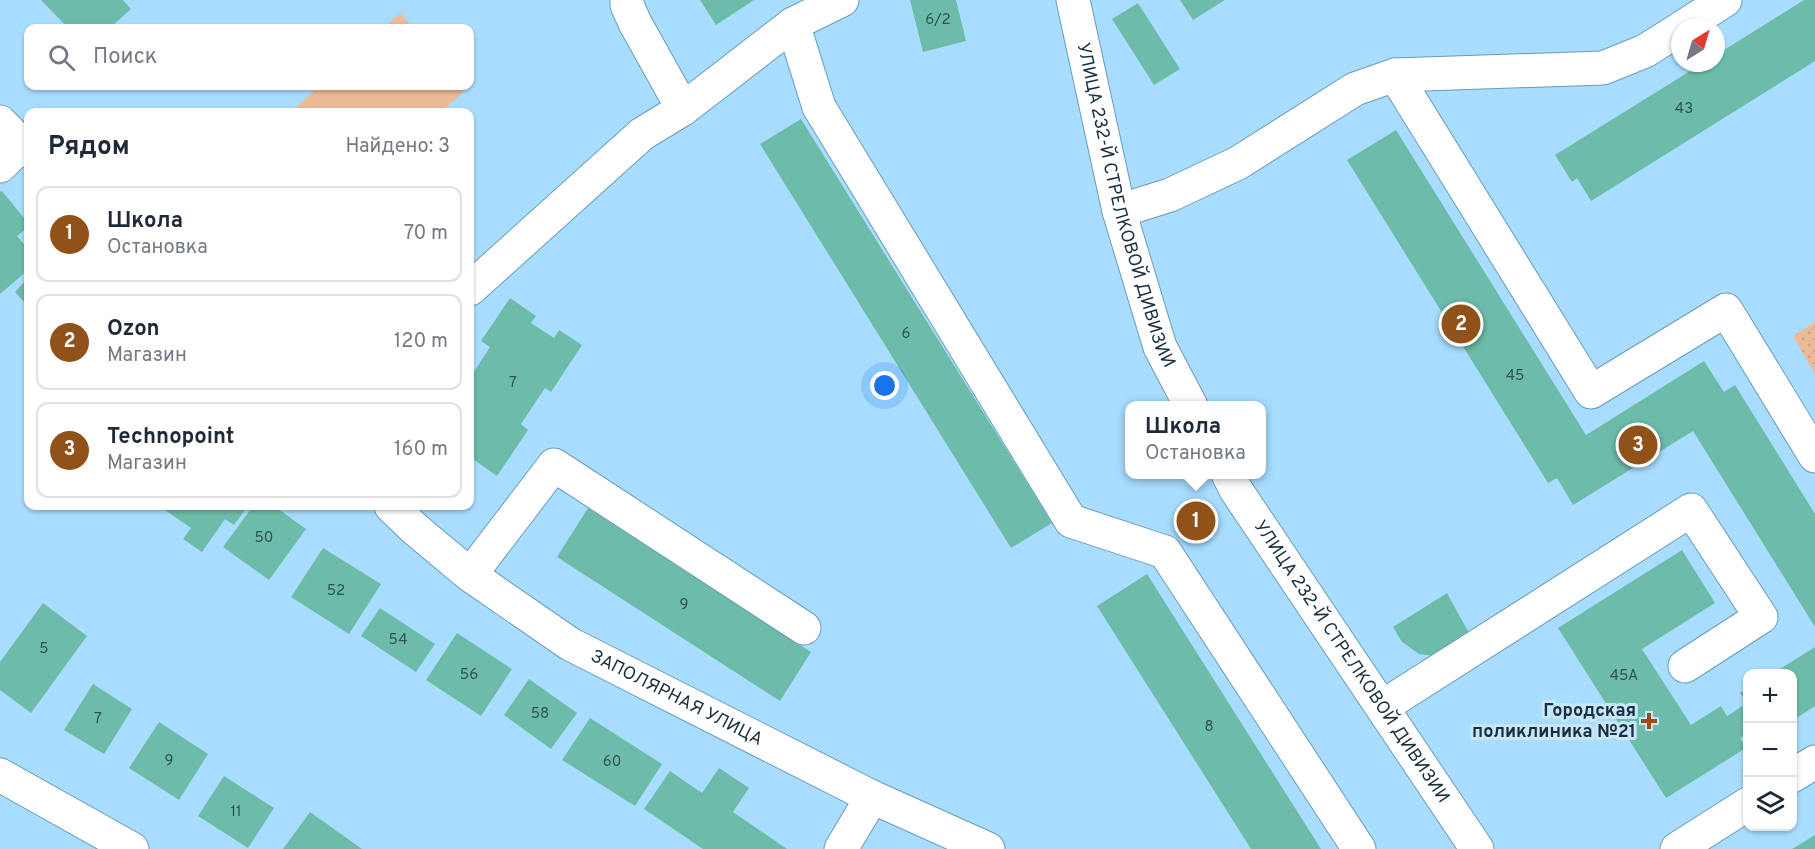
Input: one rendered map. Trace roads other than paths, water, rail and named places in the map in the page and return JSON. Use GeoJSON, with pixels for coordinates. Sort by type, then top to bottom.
{"type":"FeatureCollection","features":[{"type":"Feature","properties":{"kind":"street"},"geometry":{"type":"LineString","coordinates":[[627,0],[635,23],[683,109]]}},
{"type":"Feature","properties":{"kind":"street"},"geometry":{"type":"LineString","coordinates":[[474,285],[642,134],[683,109],[793,24],[842,0]]}},
{"type":"Feature","properties":{"kind":"street","name":"УЛИЦА 232-Й СТРЕЛКОВОЙ ДИВИЗИИ"},"geometry":{"type":"LineString","coordinates":[[1073,0],[1119,211],[1160,347],[1189,401]]}},
{"type":"Feature","properties":{"kind":"street"},"geometry":{"type":"LineString","coordinates":[[1697,18],[1725,0]]}},
{"type":"Feature","properties":{"kind":"street"},"geometry":{"type":"LineString","coordinates":[[793,24],[819,107],[1071,520],[1165,552],[1359,849]]}},
{"type":"Feature","properties":{"kind":"street"},"geometry":{"type":"LineString","coordinates":[[1119,211],[1170,195],[1238,163],[1355,89],[1395,75],[1603,68],[1645,51],[1671,35]]}},
{"type":"Feature","properties":{"kind":"street"},"geometry":{"type":"LineString","coordinates":[[1395,75],[1592,392],[1726,310],[1815,456]]}},
{"type":"Feature","properties":{"kind":"street"},"geometry":{"type":"LineString","coordinates":[[470,575],[554,465],[804,628]]}},
{"type":"Feature","properties":{"kind":"street","name":"УЛИЦА 232-Й СТРЕЛКОВОЙ ДИВИЗИИ"},"geometry":{"type":"LineString","coordinates":[[1230,479],[1477,849]]}},
{"type":"Feature","properties":{"kind":"street","name":"ЗАПОЛЯРНАЯ УЛИЦА"},"geometry":{"type":"LineString","coordinates":[[395,510],[470,575],[570,644],[872,797],[988,849]]}},
{"type":"Feature","properties":{"kind":"street"},"geometry":{"type":"LineString","coordinates":[[1382,707],[1691,510],[1761,617],[1685,666]]}},
{"type":"Feature","properties":{"kind":"street"},"geometry":{"type":"LineString","coordinates":[[1797,773],[1815,762]]}},
{"type":"Feature","properties":{"kind":"street"},"geometry":{"type":"LineString","coordinates":[[0,776],[132,849]]}},
{"type":"Feature","properties":{"kind":"street"},"geometry":{"type":"LineString","coordinates":[[841,849],[872,797]]}},
{"type":"Feature","properties":{"kind":"street"},"geometry":{"type":"LineString","coordinates":[[1677,849],[1743,807]]}},
{"type":"Feature","properties":{"kind":"place","name":"Ozon"},"geometry":{"type":"Point","coordinates":[1461,324]}},
{"type":"Feature","properties":{"kind":"place","name":"Technopoint"},"geometry":{"type":"Point","coordinates":[1638,445]}},
{"type":"Feature","properties":{"kind":"place","name":"Школа"},"geometry":{"type":"Point","coordinates":[1196,521]}},
{"type":"Feature","properties":{"kind":"place","name":"Городская поликлиника №21"},"geometry":{"type":"Point","coordinates":[1649,721]}}]}
